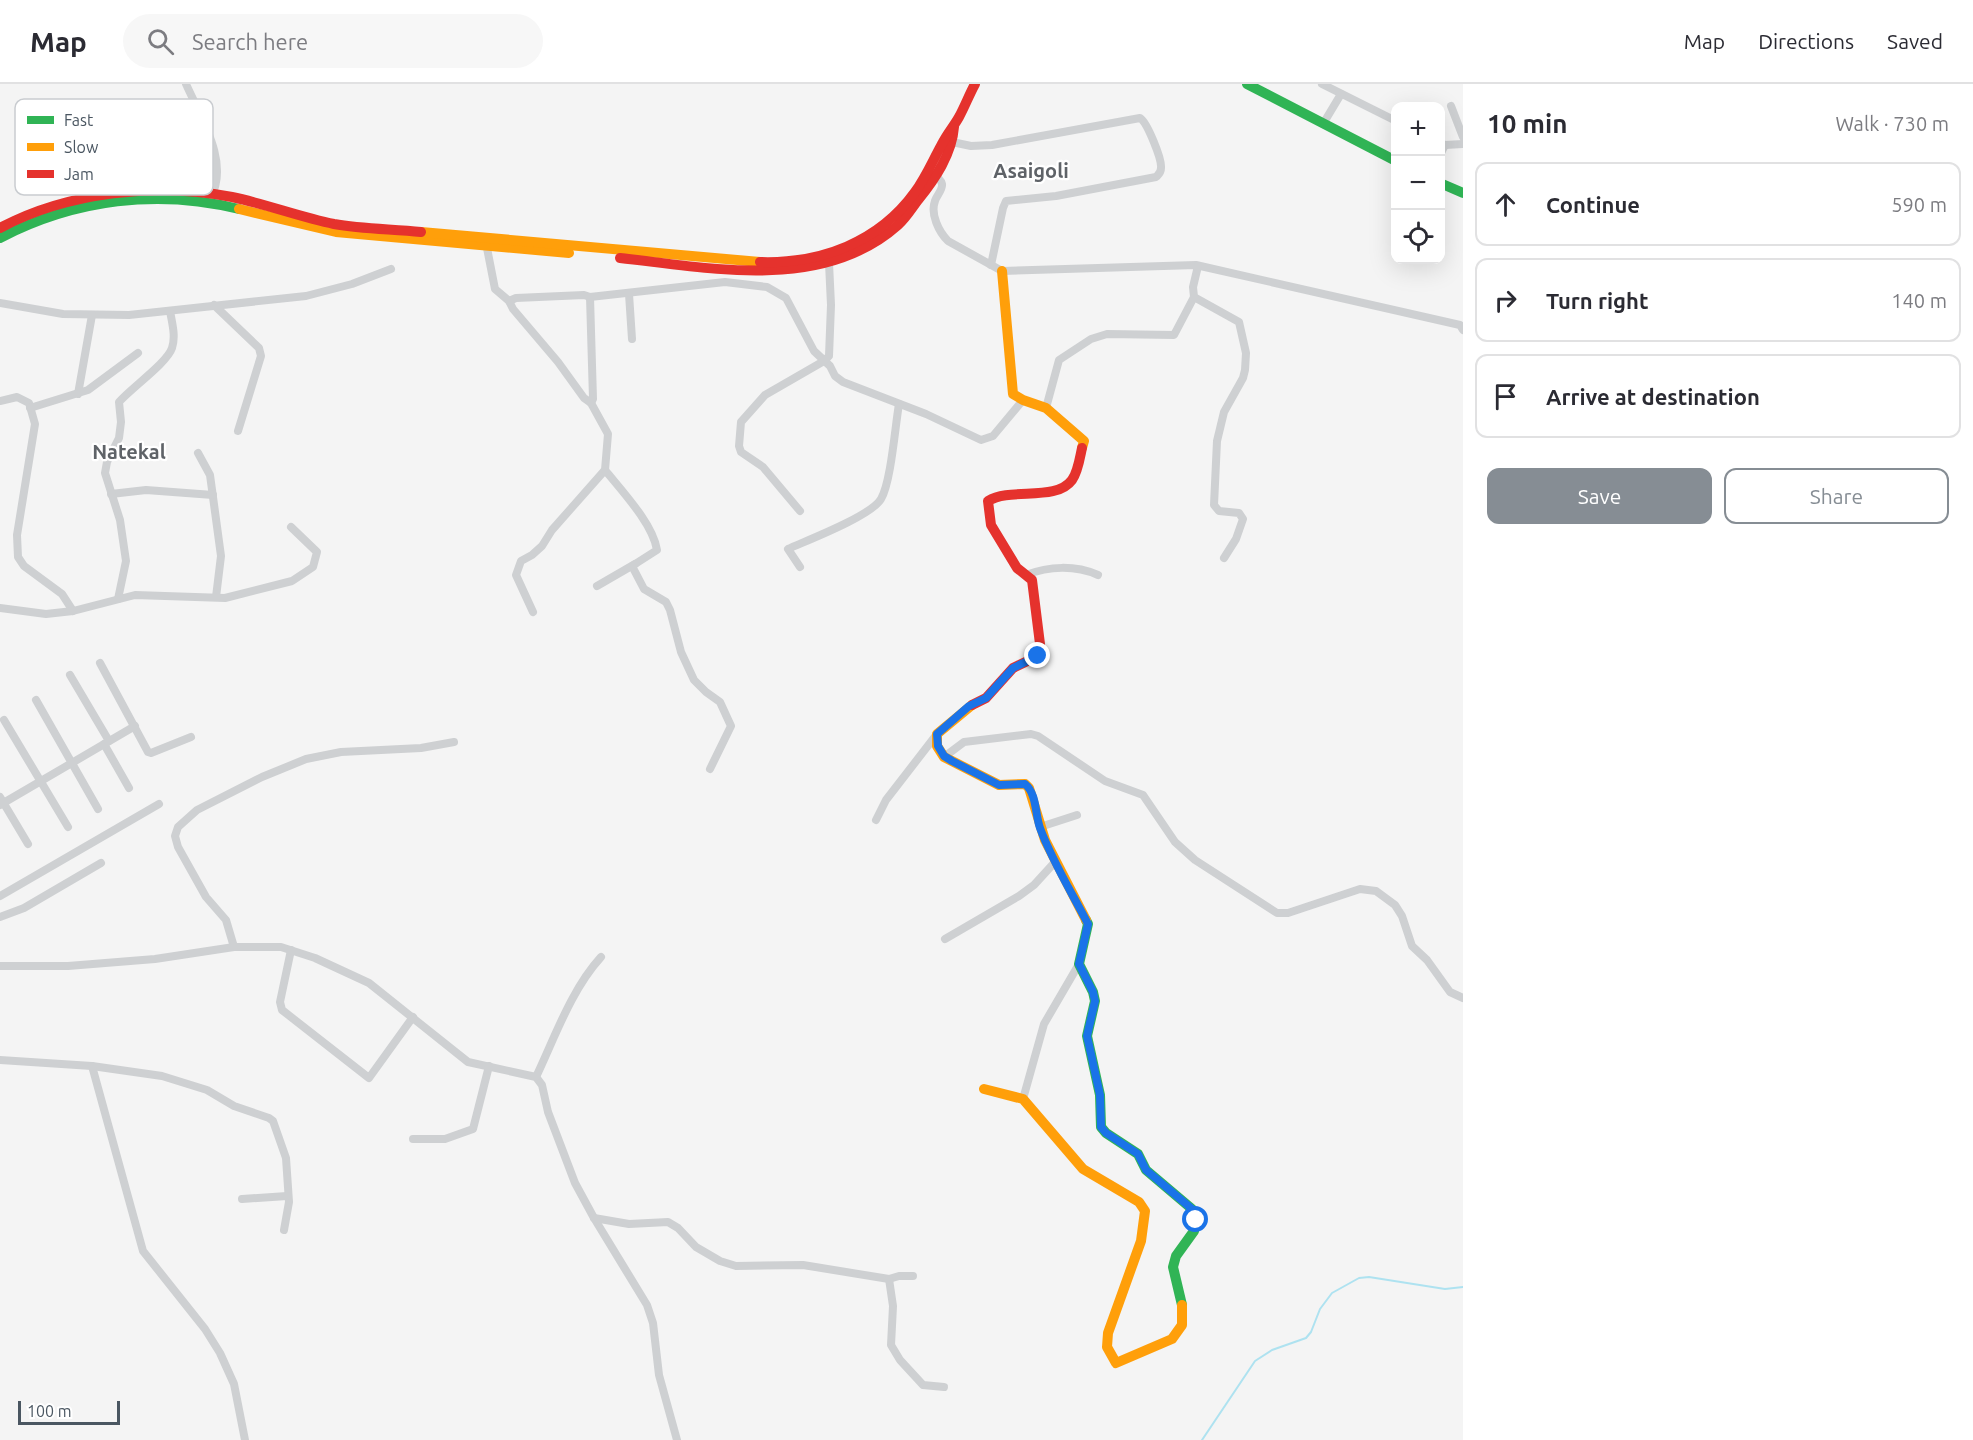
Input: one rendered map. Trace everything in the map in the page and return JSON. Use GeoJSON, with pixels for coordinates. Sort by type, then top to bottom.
{"type":"FeatureCollection","features":[{"type":"Feature","properties":{"kind":"street"},"geometry":{"type":"LineString","coordinates":[[186,84],[193,99]]}},
{"type":"Feature","properties":{"kind":"street"},"geometry":{"type":"LineString","coordinates":[[188,195],[210,198],[336,232],[485,241],[763,263],[805,261],[839,252],[875,232],[906,203],[932,173],[947,133],[954,127],[975,84]]}},
{"type":"Feature","properties":{"kind":"street"},"geometry":{"type":"LineString","coordinates":[[1247,84],[1391,159]]}},
{"type":"Feature","properties":{"kind":"street"},"geometry":{"type":"LineString","coordinates":[[1322,84],[1391,119]]}},
{"type":"Feature","properties":{"kind":"street"},"geometry":{"type":"LineString","coordinates":[[1323,124],[1341,94]]}},
{"type":"Feature","properties":{"kind":"street"},"geometry":{"type":"LineString","coordinates":[[1451,106],[1463,137]]}},
{"type":"Feature","properties":{"kind":"street"},"geometry":{"type":"LineString","coordinates":[[951,142],[971,146],[992,145],[1140,118],[1146,123],[1161,165],[1161,170],[1156,177],[1056,196],[1006,201],[991,265]]}},
{"type":"Feature","properties":{"kind":"street"},"geometry":{"type":"LineString","coordinates":[[485,241],[743,270],[783,271],[812,268],[856,253],[883,237],[914,207],[954,137],[954,127]]}},
{"type":"Feature","properties":{"kind":"street"},"geometry":{"type":"LineString","coordinates":[[1445,144],[1463,144]]}},
{"type":"Feature","properties":{"kind":"street"},"geometry":{"type":"LineString","coordinates":[[213,145],[216,164],[213,181]]}},
{"type":"Feature","properties":{"kind":"street"},"geometry":{"type":"LineString","coordinates":[[932,173],[942,185],[934,203],[934,216],[942,235],[948,241],[1002,271],[1198,266],[1460,325],[1463,330]]}},
{"type":"Feature","properties":{"kind":"street"},"geometry":{"type":"LineString","coordinates":[[1445,185],[1463,193]]}},
{"type":"Feature","properties":{"kind":"street"},"geometry":{"type":"LineString","coordinates":[[0,228],[35,212],[98,195]]}},
{"type":"Feature","properties":{"kind":"street"},"geometry":{"type":"LineString","coordinates":[[0,238],[10,231],[38,220],[102,203],[167,198],[210,198]]}},
{"type":"Feature","properties":{"kind":"street"},"geometry":{"type":"LineString","coordinates":[[485,241],[495,289],[509,301],[584,398],[591,403],[608,434],[605,470],[552,530],[542,546],[521,561],[516,574],[533,612]]}},
{"type":"Feature","properties":{"kind":"street"},"geometry":{"type":"LineString","coordinates":[[800,511],[764,467],[741,452],[739,446],[741,422],[765,395],[829,356],[831,338],[829,263]]}},
{"type":"Feature","properties":{"kind":"street"},"geometry":{"type":"LineString","coordinates":[[1046,408],[1059,360],[1091,339],[1107,334],[1174,335],[1194,297],[1193,287],[1198,266]]}},
{"type":"Feature","properties":{"kind":"street"},"geometry":{"type":"LineString","coordinates":[[0,303],[63,314],[129,315],[306,296],[352,284],[391,269]]}},
{"type":"Feature","properties":{"kind":"street"},"geometry":{"type":"LineString","coordinates":[[876,820],[886,800],[937,734],[969,706],[986,698],[1013,668],[1038,656],[1040,644],[1032,580],[1017,568],[990,525],[988,501],[998,495],[1056,491],[1072,480],[1084,441],[1046,408],[1013,394],[1002,271]]}},
{"type":"Feature","properties":{"kind":"street"},"geometry":{"type":"LineString","coordinates":[[509,301],[516,298],[584,295],[590,297],[624,292],[629,294],[725,282],[767,287],[786,298],[814,351],[843,382],[926,414],[981,440],[993,436],[1023,400]]}},
{"type":"Feature","properties":{"kind":"street"},"geometry":{"type":"LineString","coordinates":[[629,294],[632,339]]}},
{"type":"Feature","properties":{"kind":"street"},"geometry":{"type":"LineString","coordinates":[[590,297],[593,399],[591,403]]}},
{"type":"Feature","properties":{"kind":"street"},"geometry":{"type":"LineString","coordinates":[[1194,297],[1239,322],[1246,353],[1243,378],[1224,412],[1218,441],[1214,505],[1219,511],[1239,513],[1243,519],[1236,539],[1224,558]]}},
{"type":"Feature","properties":{"kind":"street"},"geometry":{"type":"LineString","coordinates":[[214,305],[259,348],[261,356],[238,431]]}},
{"type":"Feature","properties":{"kind":"street"},"geometry":{"type":"LineString","coordinates":[[118,599],[126,561],[120,520],[105,473],[107,462],[119,438],[121,422],[119,402],[172,350],[173,333],[170,311]]}},
{"type":"Feature","properties":{"kind":"street"},"geometry":{"type":"LineString","coordinates":[[78,394],[92,315]]}},
{"type":"Feature","properties":{"kind":"street"},"geometry":{"type":"LineString","coordinates":[[30,408],[88,390],[138,352]]}},
{"type":"Feature","properties":{"kind":"street"},"geometry":{"type":"LineString","coordinates":[[0,401],[17,397],[28,403],[34,424],[16,546],[18,557],[24,566],[62,594],[73,611]]}},
{"type":"Feature","properties":{"kind":"street"},"geometry":{"type":"LineString","coordinates":[[800,567],[788,549],[860,516],[880,500],[886,486],[899,404]]}},
{"type":"Feature","properties":{"kind":"street"},"geometry":{"type":"LineString","coordinates":[[198,453],[210,475],[221,556],[216,597]]}},
{"type":"Feature","properties":{"kind":"street"},"geometry":{"type":"LineString","coordinates":[[597,586],[657,550],[656,541],[634,507],[605,470]]}},
{"type":"Feature","properties":{"kind":"street"},"geometry":{"type":"LineString","coordinates":[[111,494],[146,490],[213,495]]}},
{"type":"Feature","properties":{"kind":"street"},"geometry":{"type":"LineString","coordinates":[[0,608],[46,614],[73,611],[135,595],[225,598],[292,581],[312,567],[317,552],[291,527]]}},
{"type":"Feature","properties":{"kind":"street"},"geometry":{"type":"LineString","coordinates":[[632,566],[644,589],[666,602],[681,652],[693,680],[720,702],[731,726],[710,770]]}},
{"type":"Feature","properties":{"kind":"street"},"geometry":{"type":"LineString","coordinates":[[1026,575],[1042,568],[1083,569],[1098,575]]}},
{"type":"Feature","properties":{"kind":"street"},"geometry":{"type":"LineString","coordinates":[[100,663],[146,750],[151,753],[191,737]]}},
{"type":"Feature","properties":{"kind":"street"},"geometry":{"type":"LineString","coordinates":[[70,675],[129,788]]}},
{"type":"Feature","properties":{"kind":"street"},"geometry":{"type":"LineString","coordinates":[[36,700],[98,809]]}},
{"type":"Feature","properties":{"kind":"street"},"geometry":{"type":"LineString","coordinates":[[4,720],[68,827]]}},
{"type":"Feature","properties":{"kind":"street"},"geometry":{"type":"LineString","coordinates":[[28,844],[1,802],[40,782],[135,726]]}},
{"type":"Feature","properties":{"kind":"street"},"geometry":{"type":"LineString","coordinates":[[937,734],[938,746],[944,756],[999,785],[1025,784],[1031,789],[1040,827],[1088,924],[1079,964],[1044,1024],[1023,1099]]}},
{"type":"Feature","properties":{"kind":"street"},"geometry":{"type":"LineString","coordinates":[[944,756],[964,742],[1031,734],[1038,736],[1106,781],[1143,795],[1175,842],[1195,860],[1277,913],[1288,913],[1360,889],[1376,891],[1395,905],[1402,916],[1412,946],[1427,960],[1450,992],[1463,998]]}},
{"type":"Feature","properties":{"kind":"street"},"geometry":{"type":"LineString","coordinates":[[234,947],[226,920],[206,897],[178,847],[175,836],[178,827],[197,810],[262,777],[306,759],[341,752],[421,748],[454,742]]}},
{"type":"Feature","properties":{"kind":"street"},"geometry":{"type":"LineString","coordinates":[[0,896],[159,804]]}},
{"type":"Feature","properties":{"kind":"street"},"geometry":{"type":"LineString","coordinates":[[1040,827],[1077,815]]}},
{"type":"Feature","properties":{"kind":"street"},"geometry":{"type":"LineString","coordinates":[[0,917],[24,908],[101,862]]}},
{"type":"Feature","properties":{"kind":"street"},"geometry":{"type":"LineString","coordinates":[[945,939],[1019,896],[1034,885],[1056,862]]}},
{"type":"Feature","properties":{"kind":"street"},"geometry":{"type":"LineString","coordinates":[[0,966],[68,966],[155,959],[234,947],[281,947],[315,958],[369,983],[468,1062],[536,1077],[542,1085],[548,1112],[576,1183],[594,1218],[647,1305],[653,1323],[659,1375],[677,1440]]}},
{"type":"Feature","properties":{"kind":"street"},"geometry":{"type":"LineString","coordinates":[[291,950],[280,1002],[282,1010],[369,1077],[413,1017]]}},
{"type":"Feature","properties":{"kind":"street"},"geometry":{"type":"LineString","coordinates":[[536,1077],[576,993],[591,967],[601,957]]}},
{"type":"Feature","properties":{"kind":"street"},"geometry":{"type":"LineString","coordinates":[[984,1089],[1023,1099],[1083,1169],[1139,1202],[1145,1211],[1141,1241],[1108,1333],[1107,1347],[1116,1363],[1172,1339],[1182,1325],[1182,1301],[1173,1267],[1176,1256],[1194,1230],[1196,1220],[1192,1209],[1146,1170],[1138,1154],[1106,1133],[1101,1127],[1100,1095],[1087,1036],[1095,1001],[1079,964]]}},
{"type":"Feature","properties":{"kind":"street"},"geometry":{"type":"LineString","coordinates":[[0,1060],[92,1066],[162,1076],[207,1090],[234,1106],[269,1118],[273,1121],[286,1158],[289,1202],[284,1230]]}},
{"type":"Feature","properties":{"kind":"street"},"geometry":{"type":"LineString","coordinates":[[92,1066],[143,1251],[205,1329],[220,1353],[234,1384],[245,1440]]}},
{"type":"Feature","properties":{"kind":"street"},"geometry":{"type":"LineString","coordinates":[[413,1139],[445,1139],[473,1129],[489,1066]]}},
{"type":"Feature","properties":{"kind":"street"},"geometry":{"type":"LineString","coordinates":[[242,1199],[287,1196]]}},
{"type":"Feature","properties":{"kind":"street"},"geometry":{"type":"LineString","coordinates":[[594,1218],[629,1224],[668,1222],[678,1228],[696,1247],[720,1261],[736,1266],[802,1265],[889,1280],[899,1276],[913,1276]]}},
{"type":"Feature","properties":{"kind":"street"},"geometry":{"type":"LineString","coordinates":[[889,1280],[893,1305],[891,1345],[900,1360],[923,1385],[944,1387]]}},
{"type":"Feature","properties":{"kind":"waterway"},"geometry":{"type":"LineString","coordinates":[[1202,1440],[1255,1361],[1272,1350],[1306,1338],[1311,1332],[1320,1309],[1332,1293],[1359,1278],[1369,1277],[1445,1289],[1463,1287]]}},
{"type":"Feature","properties":{"kind":"traffic: fast"},"geometry":{"type":"LineString","coordinates":[[1247,84],[1391,158]]}},
{"type":"Feature","properties":{"kind":"traffic: fast"},"geometry":{"type":"LineString","coordinates":[[1445,185],[1463,193]]}},
{"type":"Feature","properties":{"kind":"traffic: fast"},"geometry":{"type":"LineString","coordinates":[[0,238],[58,214],[117,201],[178,200],[239,209]]}},
{"type":"Feature","properties":{"kind":"traffic: fast"},"geometry":{"type":"LineString","coordinates":[[1086,920],[1088,924],[1079,964],[1095,1001],[1087,1036],[1100,1095],[1101,1127],[1106,1133],[1138,1154],[1146,1170],[1192,1209],[1196,1220],[1194,1231],[1176,1256],[1173,1267],[1182,1305]]}},
{"type":"Feature","properties":{"kind":"traffic: slow"},"geometry":{"type":"LineString","coordinates":[[239,209],[336,232],[569,253]]}},
{"type":"Feature","properties":{"kind":"traffic: slow"},"geometry":{"type":"LineString","coordinates":[[421,232],[760,262]]}},
{"type":"Feature","properties":{"kind":"traffic: slow"},"geometry":{"type":"LineString","coordinates":[[1002,271],[1013,394],[1046,408],[1084,441],[1082,448]]}},
{"type":"Feature","properties":{"kind":"traffic: slow"},"geometry":{"type":"LineString","coordinates":[[972,705],[937,734],[937,746],[944,757],[999,785],[1025,784],[1029,788],[1045,840],[1086,920]]}},
{"type":"Feature","properties":{"kind":"traffic: slow"},"geometry":{"type":"LineString","coordinates":[[984,1089],[1023,1099],[1083,1169],[1139,1202],[1145,1211],[1141,1241],[1108,1333],[1107,1347],[1116,1363],[1172,1339],[1182,1325],[1182,1305]]}},
{"type":"Feature","properties":{"kind":"traffic: jam"},"geometry":{"type":"LineString","coordinates":[[760,262],[783,262],[826,254],[866,237],[884,224],[901,209],[919,186],[959,117],[975,84]]}},
{"type":"Feature","properties":{"kind":"traffic: jam"},"geometry":{"type":"LineString","coordinates":[[620,258],[728,270],[801,268],[836,260],[868,246],[904,219],[942,166],[950,147],[954,127]]}},
{"type":"Feature","properties":{"kind":"traffic: jam"},"geometry":{"type":"LineString","coordinates":[[213,194],[258,203],[334,224],[421,232]]}},
{"type":"Feature","properties":{"kind":"traffic: jam"},"geometry":{"type":"LineString","coordinates":[[0,228],[54,206],[101,195]]}},
{"type":"Feature","properties":{"kind":"traffic: jam"},"geometry":{"type":"LineString","coordinates":[[972,705],[986,698],[1013,668],[1038,656],[1040,644],[1032,580],[1017,568],[991,525],[988,501],[998,497],[1044,493],[1065,487],[1076,473],[1082,448]]}},
{"type":"Feature","properties":{"kind":"district","name":"Asaigoli"},"geometry":{"type":"Point","coordinates":[1031,170]}},
{"type":"Feature","properties":{"kind":"district","name":"Natekal"},"geometry":{"type":"Point","coordinates":[129,451]}},
{"type":"Feature","properties":{"kind":"route"},"geometry":{"type":"LineString","coordinates":[[1038,656],[1013,668],[986,698],[969,706],[937,734],[938,746],[944,756],[999,785],[1025,784],[1031,789],[1040,827],[1088,924],[1079,964],[1095,1001],[1087,1036],[1100,1095],[1101,1127],[1106,1133],[1138,1154],[1146,1170],[1192,1209],[1196,1220]]}}]}
